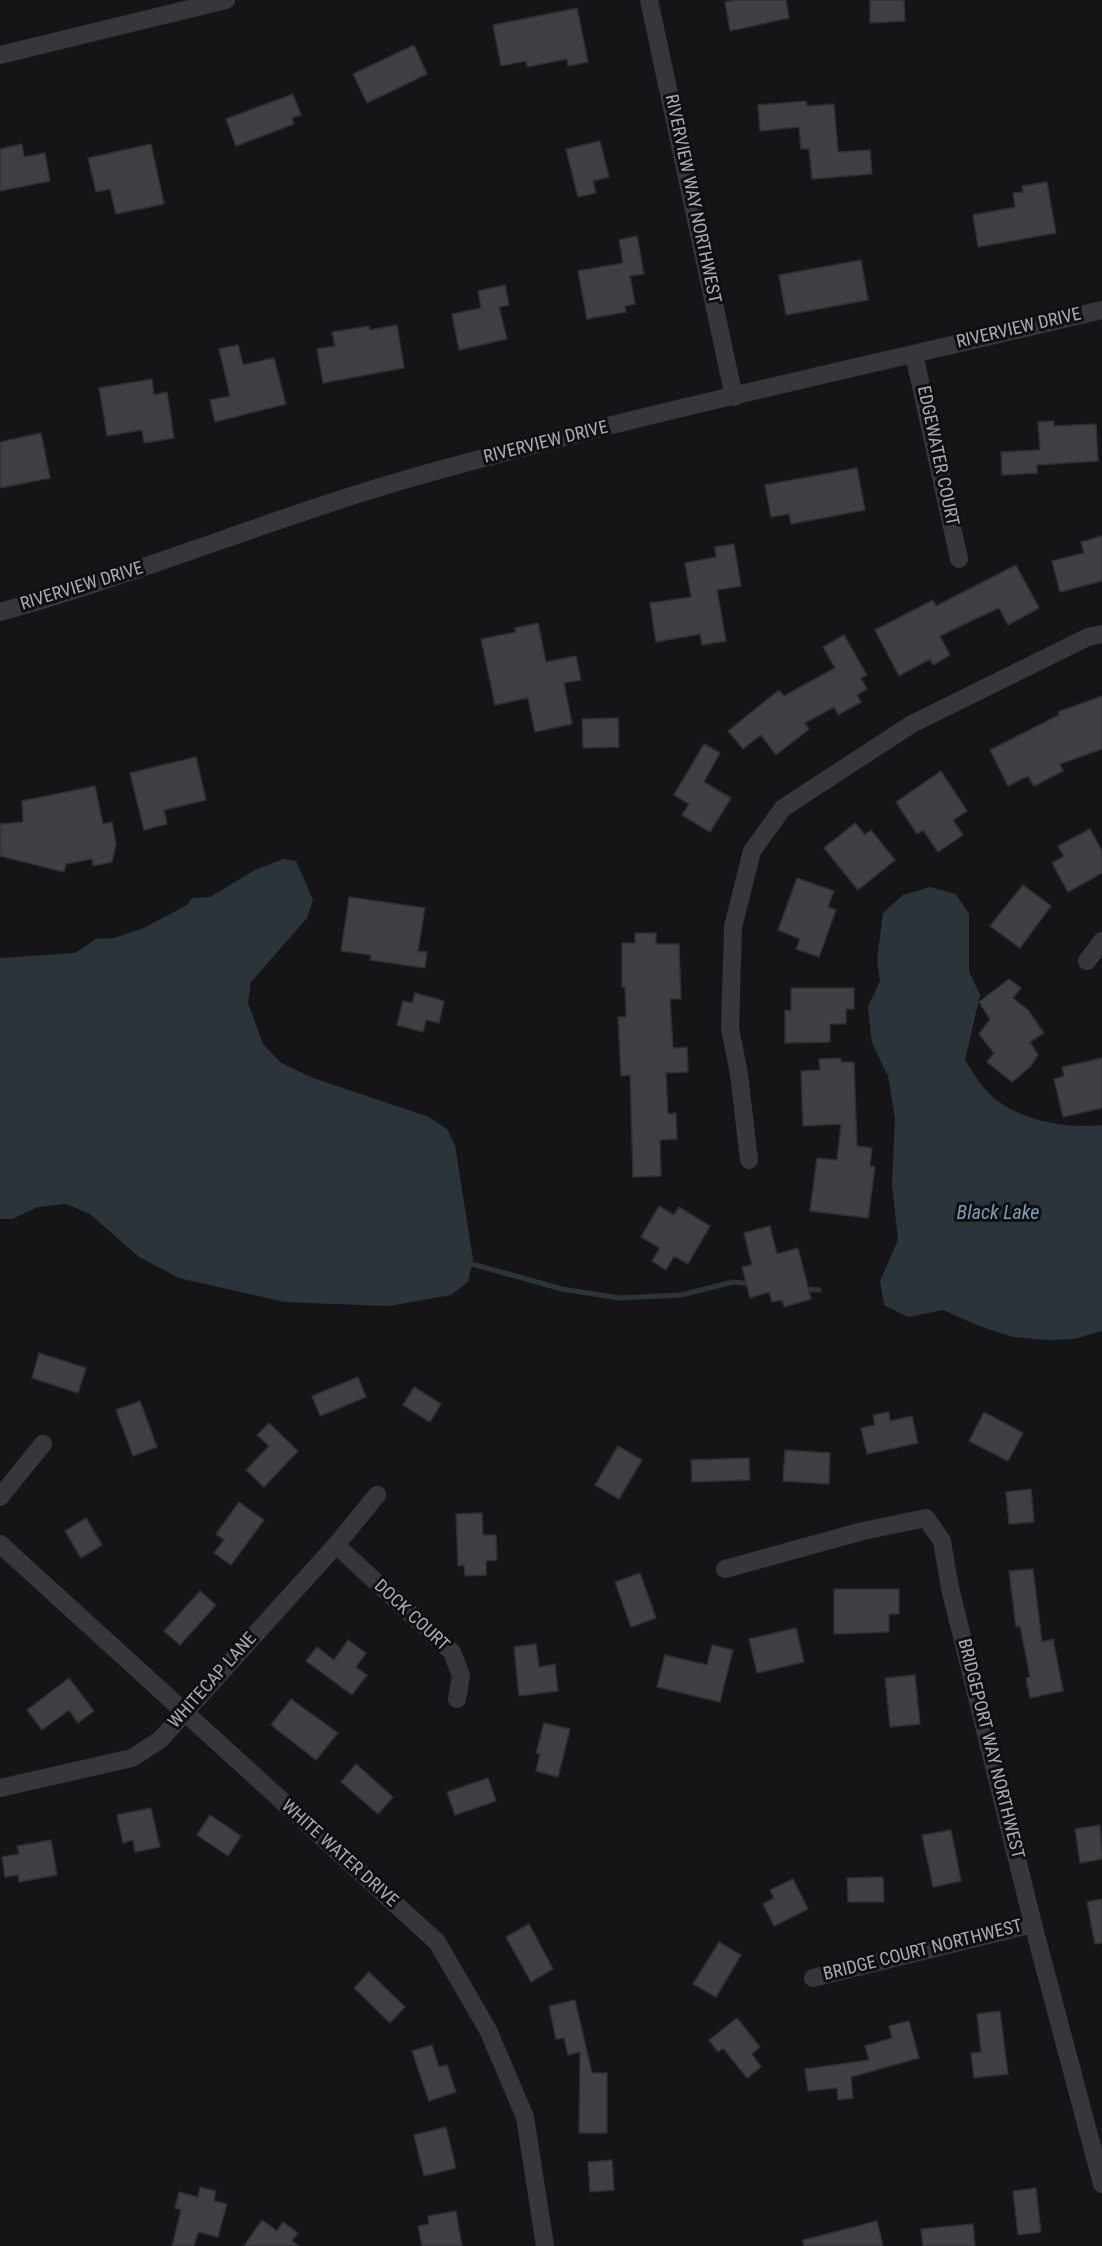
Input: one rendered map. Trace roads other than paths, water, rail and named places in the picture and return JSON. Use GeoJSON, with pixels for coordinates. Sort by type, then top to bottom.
{"type":"FeatureCollection","features":[{"type":"Feature","properties":{"kind":"street"},"geometry":{"type":"LineString","coordinates":[[0,55],[226,0]]}},
{"type":"Feature","properties":{"kind":"street","name":"RIVERVIEW WAY NORTHWEST"},"geometry":{"type":"LineString","coordinates":[[649,0],[734,397]]}},
{"type":"Feature","properties":{"kind":"street","name":"RIVERVIEW DRIVE"},"geometry":{"type":"LineString","coordinates":[[0,612],[70,593],[429,473],[734,397],[1102,310]]}},
{"type":"Feature","properties":{"kind":"street","name":"EDGEWATER COURT"},"geometry":{"type":"LineString","coordinates":[[914,354],[959,559]]}},
{"type":"Feature","properties":{"kind":"street"},"geometry":{"type":"LineString","coordinates":[[749,1160],[739,1074],[730,1028],[733,927],[752,851],[783,808],[912,724],[1088,637],[1102,634]]}},
{"type":"Feature","properties":{"kind":"street"},"geometry":{"type":"LineString","coordinates":[[1087,961],[1102,941]]}},
{"type":"Feature","properties":{"kind":"street"},"geometry":{"type":"LineString","coordinates":[[0,1497],[43,1444]]}},
{"type":"Feature","properties":{"kind":"street","name":"WHITECAP LANE"},"geometry":{"type":"LineString","coordinates":[[0,1788],[132,1758],[160,1740],[336,1545],[377,1495]]}},
{"type":"Feature","properties":{"kind":"street","name":"BRIDGEPORT WAY NORTHWEST"},"geometry":{"type":"LineString","coordinates":[[725,1569],[863,1532],[926,1518],[942,1541],[950,1588],[1102,2184]]}},
{"type":"Feature","properties":{"kind":"street","name":"WHITE WATER DRIVE"},"geometry":{"type":"LineString","coordinates":[[0,1544],[437,1942],[488,2030],[525,2117],[545,2246]]}},
{"type":"Feature","properties":{"kind":"street","name":"DOCK COURT"},"geometry":{"type":"LineString","coordinates":[[336,1545],[452,1652],[461,1676],[457,1699]]}},
{"type":"Feature","properties":{"kind":"street","name":"BRIDGE COURT NORTHWEST"},"geometry":{"type":"LineString","coordinates":[[813,1978],[1034,1924]]}},
{"type":"Feature","properties":{"kind":"water"},"geometry":{"type":"Polygon","coordinates":[[[283,859],[296,861],[313,900],[307,918],[251,982],[248,1003],[263,1044],[281,1063],[313,1078],[429,1117],[447,1129],[455,1145],[473,1259],[468,1282],[451,1295],[389,1306],[284,1302],[179,1278],[139,1257],[90,1214],[66,1204],[38,1207],[12,1219],[0,1219],[0,958],[75,953],[96,939],[114,938],[144,928],[187,905],[192,898],[210,897],[255,870],[283,859]]]}},
{"type":"Feature","properties":{"kind":"water","name":"Black Lake"},"geometry":{"type":"Polygon","coordinates":[[[930,887],[956,894],[969,914],[969,971],[980,995],[965,1060],[979,1082],[995,1099],[1023,1115],[1055,1123],[1102,1125],[1102,1331],[1074,1339],[1048,1340],[1013,1337],[979,1326],[943,1310],[908,1317],[884,1305],[880,1281],[898,1240],[892,1184],[895,1119],[888,1076],[872,1043],[868,1007],[880,981],[877,960],[883,913],[903,895],[930,887]]]}},
{"type":"Feature","properties":{"kind":"waterway"},"geometry":{"type":"LineString","coordinates":[[472,1264],[562,1289],[620,1298],[681,1295],[733,1282],[751,1284]]}},
{"type":"Feature","properties":{"kind":"waterway"},"geometry":{"type":"LineString","coordinates":[[803,1289],[819,1290]]}}]}
